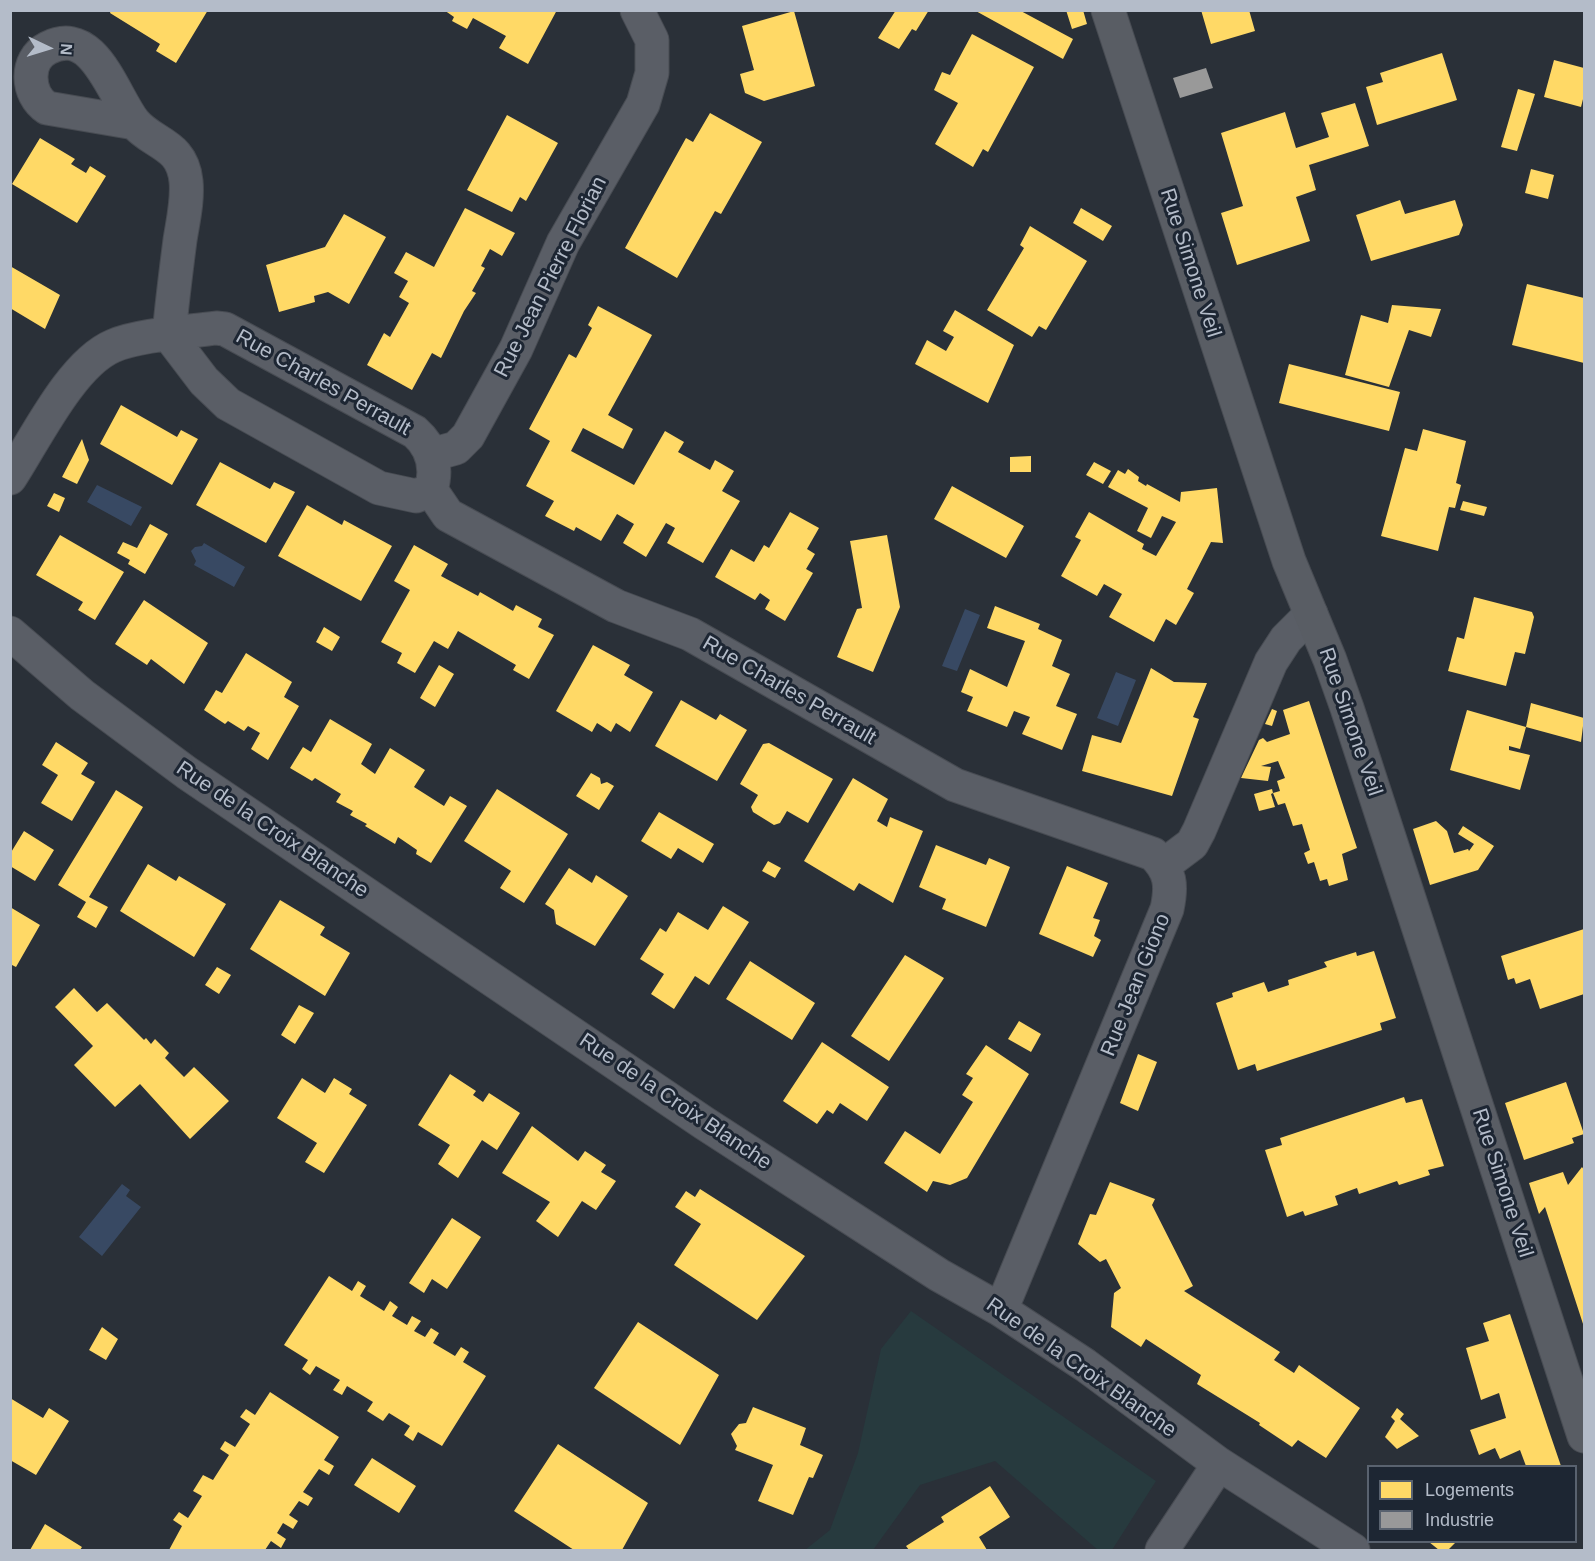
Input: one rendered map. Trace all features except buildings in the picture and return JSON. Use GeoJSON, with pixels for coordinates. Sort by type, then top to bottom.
{"type":"FeatureCollection","features":[{"type":"Feature","properties":{"kind":"main road","name":"Rue Simone Veil"},"geometry":{"type":"LineString","coordinates":[[1107,10],[1277,527],[1347,708],[1584,1436]]}},
{"type":"Feature","properties":{"kind":"street","name":"Rue Jean Pierre Florian"},"geometry":{"type":"LineString","coordinates":[[431,455],[456,448],[468,436],[516,349],[563,243],[643,104],[652,73],[652,40],[637,10]]}},
{"type":"Feature","properties":{"kind":"street"},"geometry":{"type":"LineString","coordinates":[[135,123],[170,148],[183,168],[186,180],[169,335],[204,381],[228,404],[379,488],[416,496],[431,490],[435,477],[431,455]]}},
{"type":"Feature","properties":{"kind":"street","name":"Rue Charles Perrault"},"geometry":{"type":"LineString","coordinates":[[10,478],[84,365],[115,345],[216,328],[234,332],[414,432],[427,442],[431,455]]}},
{"type":"Feature","properties":{"kind":"street","name":"Rue Charles Perrault"},"geometry":{"type":"LineString","coordinates":[[431,490],[448,514],[616,606],[690,634],[955,785],[989,799],[1140,849],[1153,855],[1164,865]]}},
{"type":"Feature","properties":{"kind":"street"},"geometry":{"type":"LineString","coordinates":[[1164,865],[1192,844],[1271,662],[1286,639],[1311,614]]}},
{"type":"Feature","properties":{"kind":"street","name":"Rue de la Croix Blanche"},"geometry":{"type":"LineString","coordinates":[[10,633],[82,695],[187,772],[714,1129],[939,1275],[1001,1310],[1085,1365],[1219,1464],[1353,1551]]}},
{"type":"Feature","properties":{"kind":"street","name":"Rue Jean Giono"},"geometry":{"type":"LineString","coordinates":[[1001,1310],[1167,909],[1170,879],[1164,865]]}},
{"type":"Feature","properties":{"kind":"street"},"geometry":{"type":"LineString","coordinates":[[1162,1551],[1219,1464]]}},
{"type":"Feature","properties":{"kind":"green space"},"geometry":{"type":"Polygon","coordinates":[[[911,1311],[1156,1481],[1112,1550],[1098,1550],[995,1461],[920,1485],[873,1550],[805,1550],[830,1530],[858,1453],[881,1349],[911,1311]]]}},
{"type":"Feature","properties":{"kind":"water"},"geometry":{"type":"Polygon","coordinates":[[[97,485],[142,507],[131,526],[87,502],[97,485]]]}},
{"type":"Feature","properties":{"kind":"water"},"geometry":{"type":"Polygon","coordinates":[[[204,543],[245,567],[234,587],[194,565],[196,561],[191,551],[204,543]]]}},
{"type":"Feature","properties":{"kind":"water"},"geometry":{"type":"Polygon","coordinates":[[[965,609],[980,615],[957,671],[942,666],[965,609]]]}},
{"type":"Feature","properties":{"kind":"water"},"geometry":{"type":"Polygon","coordinates":[[[1116,672],[1136,680],[1118,726],[1097,718],[1116,672]]]}},
{"type":"Feature","properties":{"kind":"water"},"geometry":{"type":"Polygon","coordinates":[[[122,1184],[130,1190],[126,1196],[141,1207],[102,1256],[79,1237],[122,1184]]]}}]}
